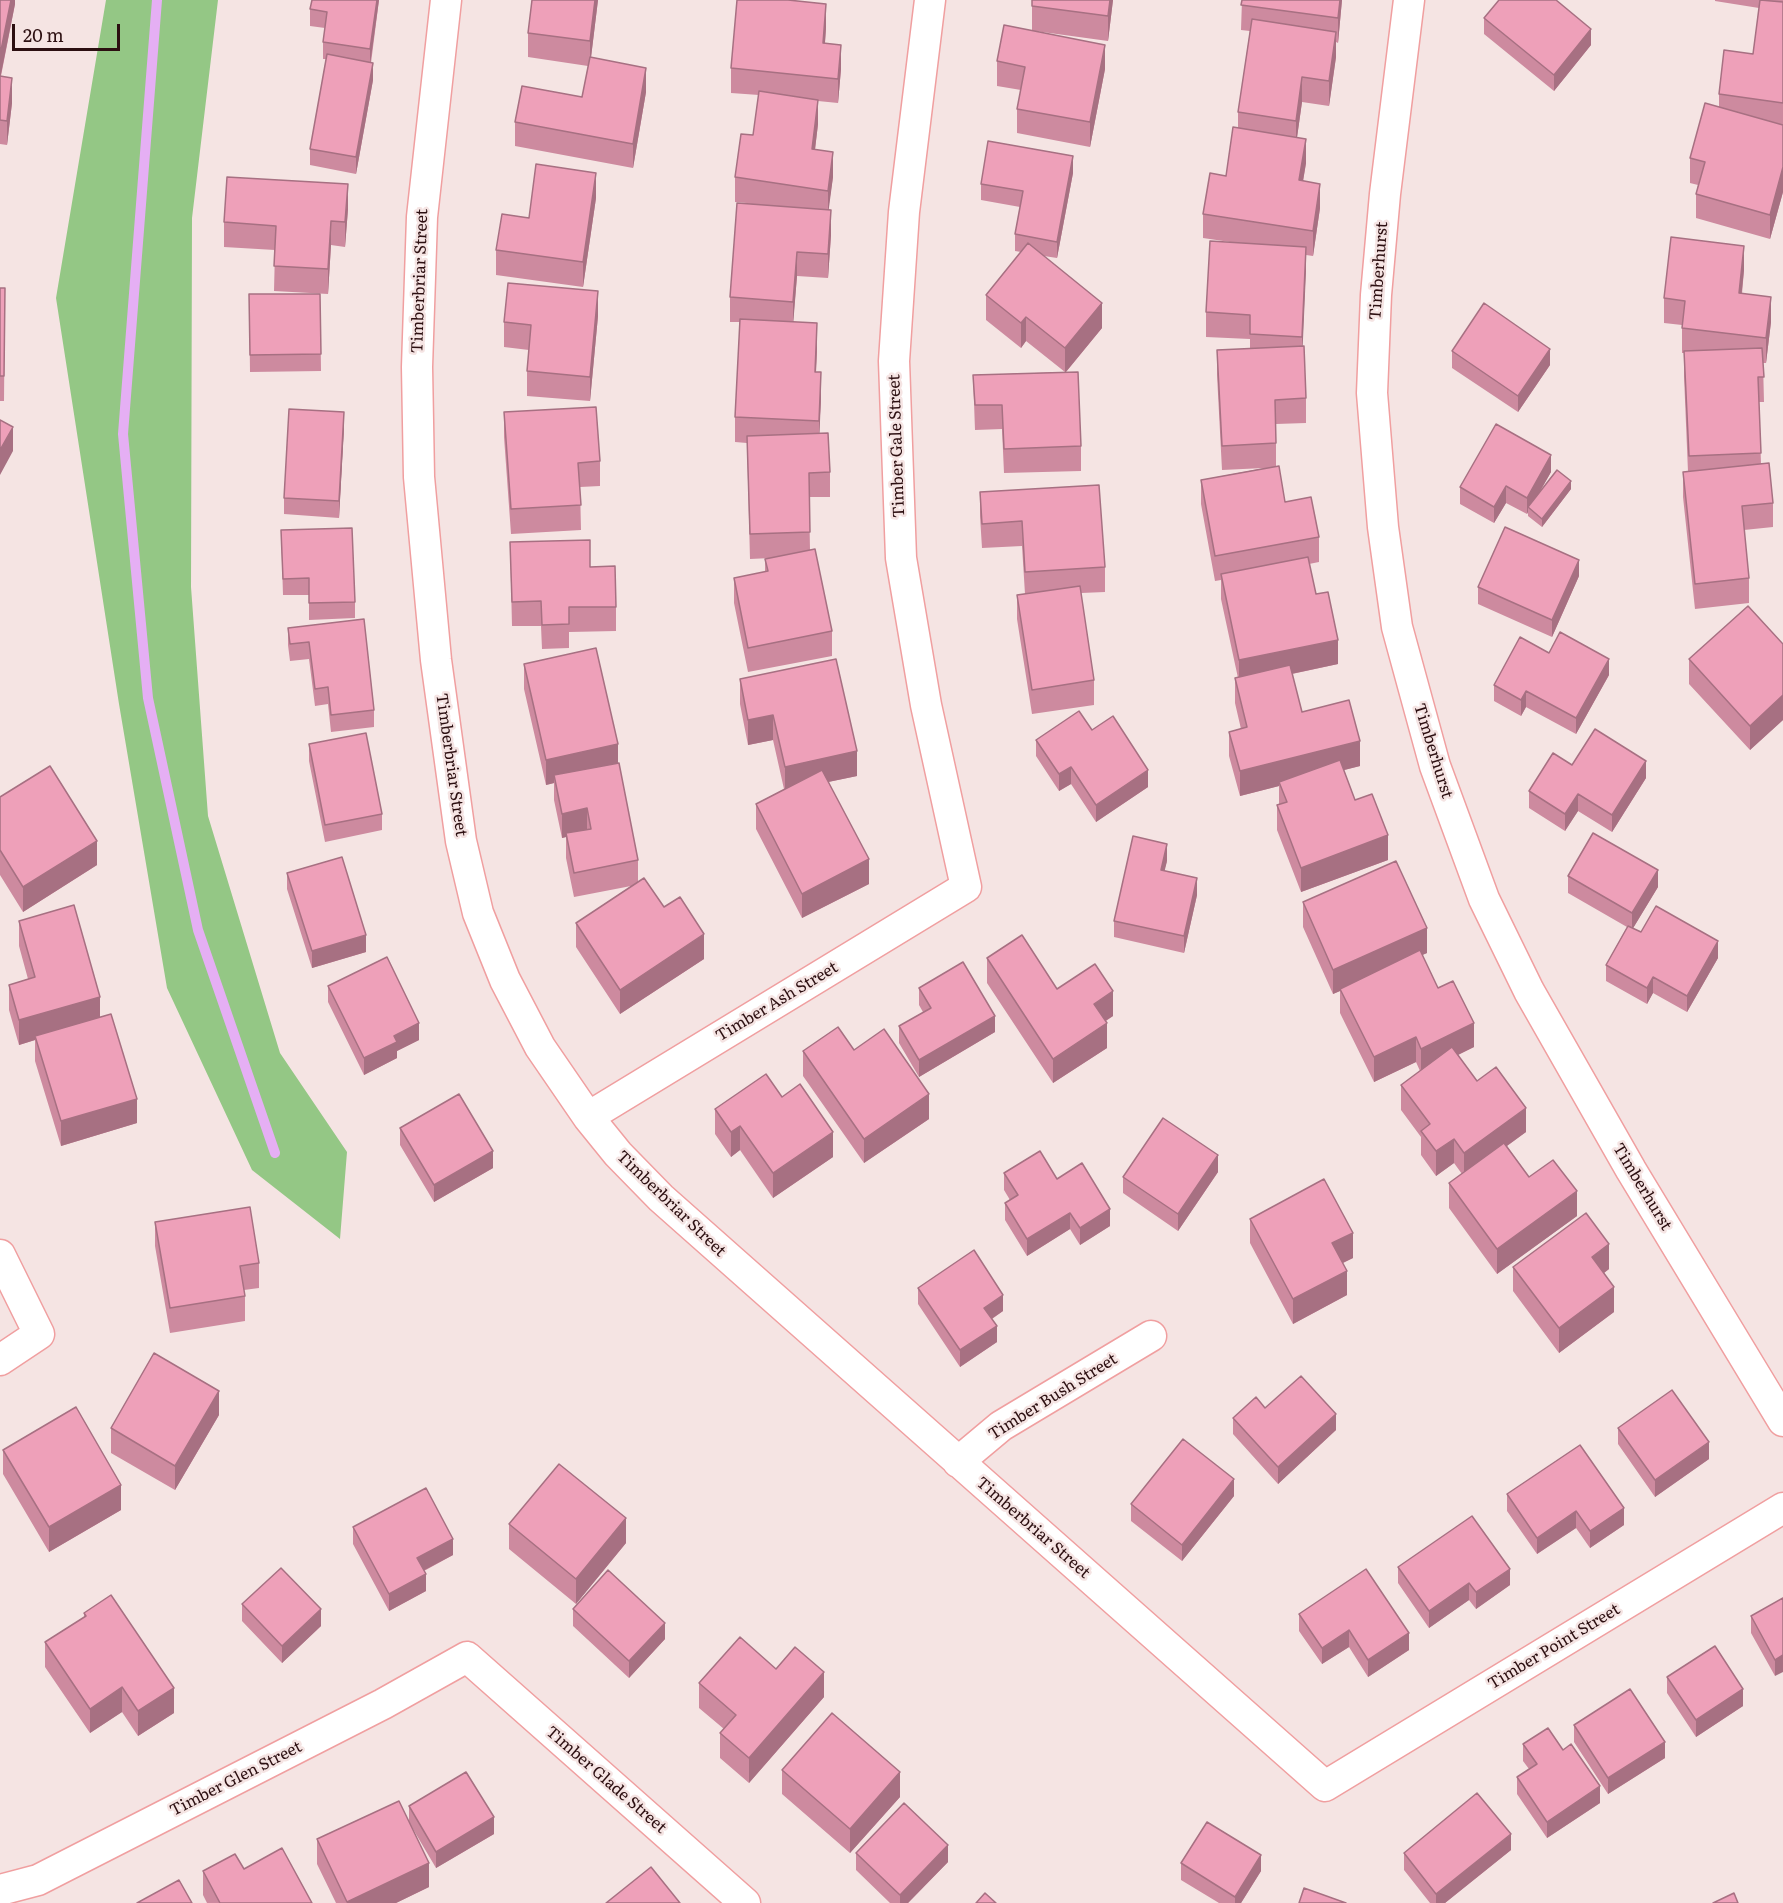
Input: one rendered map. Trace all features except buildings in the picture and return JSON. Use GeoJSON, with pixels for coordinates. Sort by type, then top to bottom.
{"type":"FeatureCollection","features":[{"type":"Feature","properties":{"kind":"street","name":"Timberbriar Street"},"geometry":{"type":"LineString","coordinates":[[446,0],[422,217],[417,367],[419,477],[436,660],[461,841],[478,914],[505,980],[540,1047],[588,1118],[618,1154],[661,1198],[1325,1786]]}},
{"type":"Feature","properties":{"kind":"street","name":"Timber Gale Street"},"geometry":{"type":"LineString","coordinates":[[930,0],[904,212],[894,361],[901,558],[926,705],[966,887]]}},
{"type":"Feature","properties":{"kind":"street","name":"Timberhurst"},"geometry":{"type":"LineString","coordinates":[[1409,0],[1385,194],[1376,295],[1372,393],[1383,527],[1397,627],[1436,766],[1484,900],[1529,991],[1631,1170],[1783,1421]]}},
{"type":"Feature","properties":{"kind":"street","name":"Timber Ash Street"},"geometry":{"type":"LineString","coordinates":[[588,1118],[966,887]]}},
{"type":"Feature","properties":{"kind":"street"},"geometry":{"type":"LineString","coordinates":[[0,1255],[39,1334],[0,1360]]}},
{"type":"Feature","properties":{"kind":"street","name":"Timber Bush Street"},"geometry":{"type":"LineString","coordinates":[[958,1462],[1001,1426],[1151,1336]]}},
{"type":"Feature","properties":{"kind":"street","name":"Timber Point Street"},"geometry":{"type":"LineString","coordinates":[[1325,1786],[1783,1508]]}},
{"type":"Feature","properties":{"kind":"street","name":"Timber Glen Street"},"geometry":{"type":"LineString","coordinates":[[0,1890],[38,1880],[383,1704],[466,1657]]}},
{"type":"Feature","properties":{"kind":"street","name":"Timber Glade Street"},"geometry":{"type":"LineString","coordinates":[[466,1657],[745,1903]]}},
{"type":"Feature","properties":{"kind":"green space"},"geometry":{"type":"Polygon","coordinates":[[[106,0],[218,0],[192,218],[191,587],[208,816],[280,1053],[347,1152],[340,1239],[252,1170],[167,988],[119,704],[56,298],[106,0]]]}},
{"type":"Feature","properties":{"kind":"waterway"},"geometry":{"type":"LineString","coordinates":[[157,0],[123,434],[148,698],[198,930],[275,1153]]}}]}
